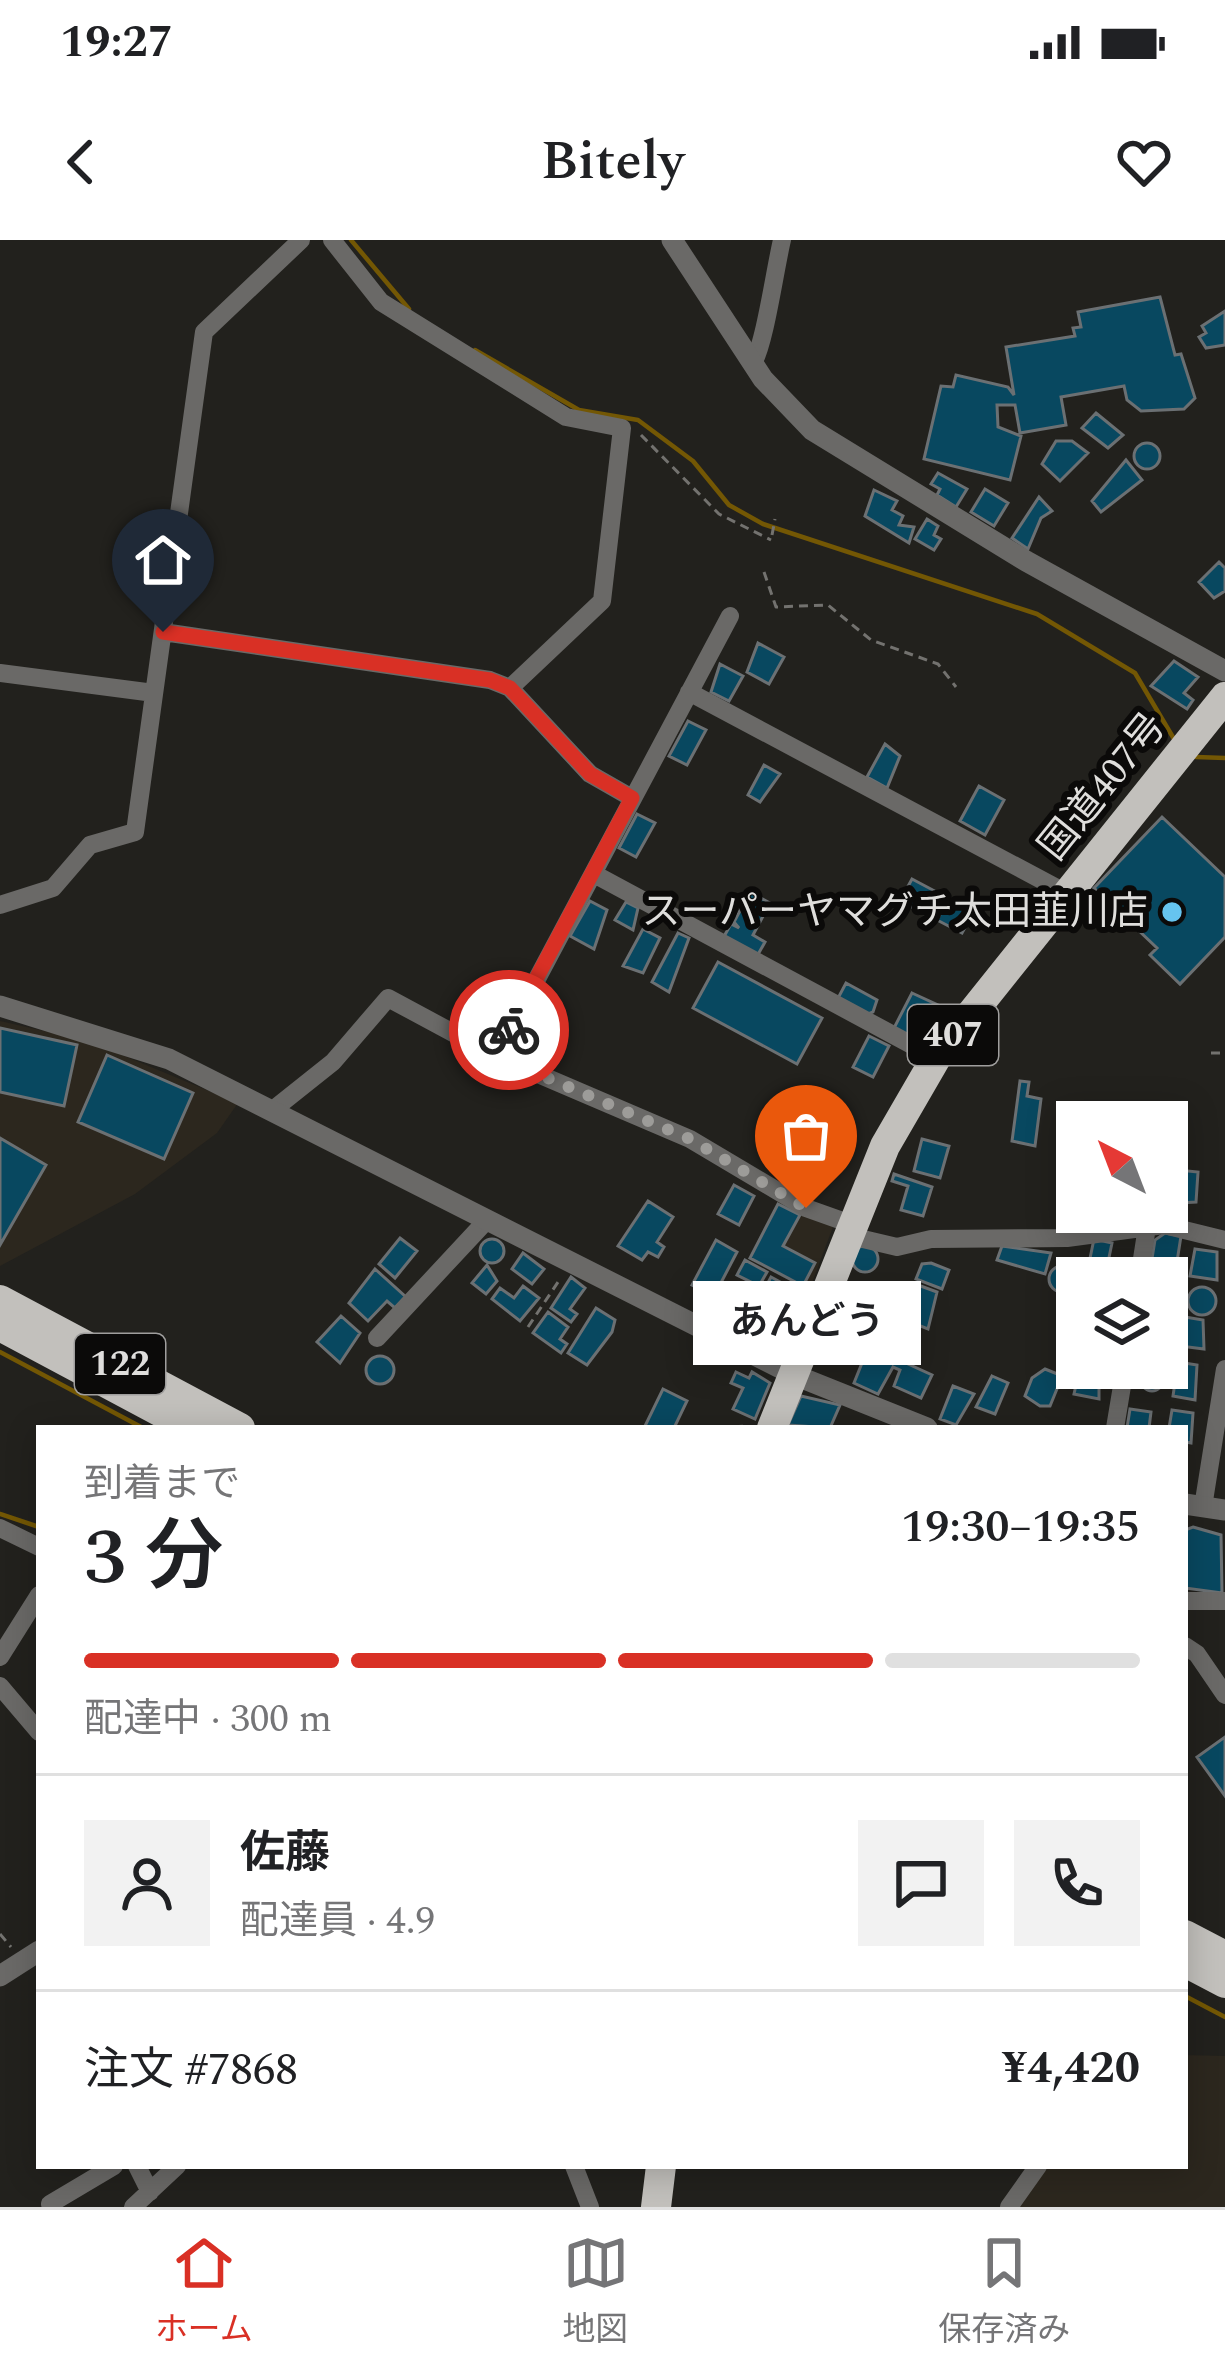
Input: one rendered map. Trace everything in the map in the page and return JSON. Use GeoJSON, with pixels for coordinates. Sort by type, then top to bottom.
{"type":"FeatureCollection","features":[{"type":"Feature","properties":{"kind":"highway","name":"国道407号"},"geometry":{"type":"LineString","coordinates":[[776,1425],[848,1229],[885,1146],[936,1058],[1225,697]]}},
{"type":"Feature","properties":{"kind":"highway","name":"122"},"geometry":{"type":"LineString","coordinates":[[0,1300],[234,1425]]}},
{"type":"Feature","properties":{"kind":"highway","name":"122"},"geometry":{"type":"LineString","coordinates":[[0,1326],[185,1425]]}},
{"type":"Feature","properties":{"kind":"highway"},"geometry":{"type":"LineString","coordinates":[[1188,1957],[1225,1956]]}},
{"type":"Feature","properties":{"kind":"highway"},"geometry":{"type":"LineString","coordinates":[[1188,1958],[1225,1984]]}},
{"type":"Feature","properties":{"kind":"highway"},"geometry":{"type":"LineString","coordinates":[[656,2207],[661,2169]]}},
{"type":"Feature","properties":{"kind":"street"},"geometry":{"type":"LineString","coordinates":[[0,905],[52,888],[90,845],[135,832],[204,332],[301,240]]}},
{"type":"Feature","properties":{"kind":"street"},"geometry":{"type":"LineString","coordinates":[[332,240],[381,302],[566,417],[622,428],[602,601],[510,688]]}},
{"type":"Feature","properties":{"kind":"street"},"geometry":{"type":"LineString","coordinates":[[672,240],[791,412],[832,446],[1225,671]]}},
{"type":"Feature","properties":{"kind":"street"},"geometry":{"type":"LineString","coordinates":[[753,363],[762,342],[766,301],[782,240]]}},
{"type":"Feature","properties":{"kind":"street"},"geometry":{"type":"LineString","coordinates":[[496,1056],[730,616]]}},
{"type":"Feature","properties":{"kind":"street"},"geometry":{"type":"LineString","coordinates":[[163,632],[490,680],[510,688],[566,753],[632,798]]}},
{"type":"Feature","properties":{"kind":"street"},"geometry":{"type":"LineString","coordinates":[[0,673],[154,693]]}},
{"type":"Feature","properties":{"kind":"street"},"geometry":{"type":"LineString","coordinates":[[689,692],[1068,894]]}},
{"type":"Feature","properties":{"kind":"street"},"geometry":{"type":"LineString","coordinates":[[594,874],[936,1058]]}},
{"type":"Feature","properties":{"kind":"street"},"geometry":{"type":"LineString","coordinates":[[274,1109],[333,1062],[388,998],[496,1056],[690,1139],[768,1189],[848,1229],[897,1247],[932,1239],[1067,1238],[1103,1233]]}},
{"type":"Feature","properties":{"kind":"street"},"geometry":{"type":"LineString","coordinates":[[0,1006],[91,1030],[169,1058],[792,1374],[920,1425]]}},
{"type":"Feature","properties":{"kind":"street"},"geometry":{"type":"LineString","coordinates":[[377,1338],[487,1220]]}},
{"type":"Feature","properties":{"kind":"street"},"geometry":{"type":"LineString","coordinates":[[1188,1231],[1225,1240]]}},
{"type":"Feature","properties":{"kind":"street"},"geometry":{"type":"LineString","coordinates":[[1204,1507],[1225,1369]]}},
{"type":"Feature","properties":{"kind":"street"},"geometry":{"type":"LineString","coordinates":[[1116,1425],[1122,1389]]}},
{"type":"Feature","properties":{"kind":"street"},"geometry":{"type":"LineString","coordinates":[[0,1528],[36,1546]]}},
{"type":"Feature","properties":{"kind":"street"},"geometry":{"type":"LineString","coordinates":[[0,1657],[36,1600]]}},
{"type":"Feature","properties":{"kind":"street"},"geometry":{"type":"LineString","coordinates":[[1188,1600],[1225,1601]]}},
{"type":"Feature","properties":{"kind":"street"},"geometry":{"type":"LineString","coordinates":[[1188,1648],[1225,1695]]}},
{"type":"Feature","properties":{"kind":"street"},"geometry":{"type":"LineString","coordinates":[[0,1686],[36,1728]]}},
{"type":"Feature","properties":{"kind":"street"},"geometry":{"type":"LineString","coordinates":[[0,1976],[36,1954]]}},
{"type":"Feature","properties":{"kind":"street"},"geometry":{"type":"LineString","coordinates":[[50,2204],[109,2169]]}},
{"type":"Feature","properties":{"kind":"street"},"geometry":{"type":"LineString","coordinates":[[138,2169],[150,2192]]}},
{"type":"Feature","properties":{"kind":"street"},"geometry":{"type":"LineString","coordinates":[[134,2207],[174,2169]]}},
{"type":"Feature","properties":{"kind":"street"},"geometry":{"type":"LineString","coordinates":[[575,2169],[590,2207]]}},
{"type":"Feature","properties":{"kind":"street"},"geometry":{"type":"LineString","coordinates":[[1010,2207],[1036,2169]]}},
{"type":"Feature","properties":{"kind":"path"},"geometry":{"type":"LineString","coordinates":[[622,428],[653,445],[719,514],[771,537],[776,519]]}},
{"type":"Feature","properties":{"kind":"path"},"geometry":{"type":"LineString","coordinates":[[764,572],[776,607],[828,604],[871,640],[938,664],[956,687]]}},
{"type":"Feature","properties":{"kind":"path"},"geometry":{"type":"LineString","coordinates":[[1211,1053],[1225,1053]]}},
{"type":"Feature","properties":{"kind":"path"},"geometry":{"type":"LineString","coordinates":[[528,1327],[571,1262]]}},
{"type":"Feature","properties":{"kind":"shaded area"},"geometry":{"type":"Polygon","coordinates":[[[0,1021],[88,1041],[238,1103],[217,1133],[135,1194],[0,1266],[0,1021]]]}},
{"type":"Feature","properties":{"kind":"shaded area"},"geometry":{"type":"Polygon","coordinates":[[[778,1200],[834,1224],[809,1291],[748,1259],[778,1200]]]}},
{"type":"Feature","properties":{"kind":"shaded area"},"geometry":{"type":"Polygon","coordinates":[[[1188,2055],[1225,2056],[1225,2207],[1013,2207],[1042,2169],[1188,2169],[1188,2055]]]}},
{"type":"Feature","properties":{"kind":"building"},"geometry":{"type":"Polygon","coordinates":[[[1160,297],[1175,355],[1181,354],[1195,398],[1184,409],[1141,411],[1127,400],[1124,386],[1061,397],[1066,425],[1020,433],[1015,405],[997,405],[998,427],[1021,436],[1010,480],[924,459],[941,386],[953,387],[956,375],[1008,387],[1014,395],[1006,347],[1075,336],[1073,328],[1081,327],[1078,312],[1160,297]]]}},
{"type":"Feature","properties":{"kind":"building"},"geometry":{"type":"Polygon","coordinates":[[[1225,311],[1225,345],[1206,348],[1199,337],[1206,333],[1202,326],[1225,311]]]}},
{"type":"Feature","properties":{"kind":"building"},"geometry":{"type":"Polygon","coordinates":[[[1096,413],[1123,435],[1108,448],[1082,428],[1096,413]]]}},
{"type":"Feature","properties":{"kind":"building"},"geometry":{"type":"Polygon","coordinates":[[[1056,441],[1072,441],[1088,453],[1060,481],[1042,464],[1056,441]]]}},
{"type":"Feature","properties":{"kind":"building"},"geometry":{"type":"Polygon","coordinates":[[[1147,443],[1160,456],[1147,469],[1134,456],[1147,443]]]}},
{"type":"Feature","properties":{"kind":"building"},"geometry":{"type":"Polygon","coordinates":[[[1126,460],[1142,480],[1101,512],[1092,501],[1126,460]]]}},
{"type":"Feature","properties":{"kind":"building"},"geometry":{"type":"Polygon","coordinates":[[[938,473],[967,489],[956,507],[937,495],[940,489],[931,484],[938,473]]]}},
{"type":"Feature","properties":{"kind":"building"},"geometry":{"type":"Polygon","coordinates":[[[985,489],[1008,503],[994,526],[971,512],[985,489]]]}},
{"type":"Feature","properties":{"kind":"building"},"geometry":{"type":"Polygon","coordinates":[[[874,490],[897,501],[892,510],[903,516],[899,525],[914,527],[909,543],[865,516],[874,490]]]}},
{"type":"Feature","properties":{"kind":"building"},"geometry":{"type":"Polygon","coordinates":[[[1039,497],[1052,511],[1041,518],[1028,549],[1012,538],[1039,497]]]}},
{"type":"Feature","properties":{"kind":"building"},"geometry":{"type":"Polygon","coordinates":[[[927,519],[938,526],[934,535],[941,539],[934,550],[915,539],[927,519]]]}},
{"type":"Feature","properties":{"kind":"building"},"geometry":{"type":"Polygon","coordinates":[[[1219,562],[1225,568],[1225,591],[1214,598],[1199,582],[1219,562]]]}},
{"type":"Feature","properties":{"kind":"building"},"geometry":{"type":"Polygon","coordinates":[[[758,643],[784,657],[769,684],[747,672],[758,643]]]}},
{"type":"Feature","properties":{"kind":"building"},"geometry":{"type":"Polygon","coordinates":[[[1174,661],[1198,677],[1184,693],[1193,700],[1187,709],[1151,686],[1174,661]]]}},
{"type":"Feature","properties":{"kind":"building"},"geometry":{"type":"Polygon","coordinates":[[[720,664],[743,676],[729,701],[711,692],[720,664]]]}},
{"type":"Feature","properties":{"kind":"building"},"geometry":{"type":"Polygon","coordinates":[[[688,721],[706,730],[687,765],[669,756],[688,721]]]}},
{"type":"Feature","properties":{"kind":"building"},"geometry":{"type":"Polygon","coordinates":[[[885,744],[900,756],[887,788],[867,777],[885,744]]]}},
{"type":"Feature","properties":{"kind":"building"},"geometry":{"type":"Polygon","coordinates":[[[764,765],[780,774],[760,802],[748,795],[764,765]]]}},
{"type":"Feature","properties":{"kind":"building"},"geometry":{"type":"Polygon","coordinates":[[[979,786],[1004,800],[985,835],[960,821],[979,786]]]}},
{"type":"Feature","properties":{"kind":"building"},"geometry":{"type":"Polygon","coordinates":[[[637,814],[655,823],[636,857],[619,848],[637,814]]]}},
{"type":"Feature","properties":{"kind":"building","name":"スーパーヤマグチ太田韮川店"},"geometry":{"type":"Polygon","coordinates":[[[1162,817],[1225,877],[1225,937],[1180,984],[1150,955],[1157,948],[1094,888],[1162,817]]]}},
{"type":"Feature","properties":{"kind":"building"},"geometry":{"type":"Polygon","coordinates":[[[912,879],[946,897],[934,919],[900,901],[912,879]]]}},
{"type":"Feature","properties":{"kind":"building"},"geometry":{"type":"Polygon","coordinates":[[[750,892],[770,903],[753,935],[765,942],[756,958],[722,940],[731,924],[739,928],[734,922],[750,892]]]}},
{"type":"Feature","properties":{"kind":"building"},"geometry":{"type":"Polygon","coordinates":[[[949,898],[974,911],[962,933],[937,920],[949,898]]]}},
{"type":"Feature","properties":{"kind":"building"},"geometry":{"type":"Polygon","coordinates":[[[590,901],[607,910],[594,949],[570,936],[590,901]]]}},
{"type":"Feature","properties":{"kind":"building"},"geometry":{"type":"Polygon","coordinates":[[[626,902],[638,908],[633,930],[615,920],[626,902]]]}},
{"type":"Feature","properties":{"kind":"building"},"geometry":{"type":"Polygon","coordinates":[[[643,929],[660,938],[643,973],[623,966],[643,929]]]}},
{"type":"Feature","properties":{"kind":"building"},"geometry":{"type":"Polygon","coordinates":[[[678,933],[689,938],[669,992],[652,982],[678,933]]]}},
{"type":"Feature","properties":{"kind":"building"},"geometry":{"type":"Polygon","coordinates":[[[718,962],[822,1018],[797,1064],[693,1008],[718,962]]]}},
{"type":"Feature","properties":{"kind":"building"},"geometry":{"type":"Polygon","coordinates":[[[846,983],[877,1000],[873,1012],[866,1015],[837,1000],[846,983]]]}},
{"type":"Feature","properties":{"kind":"building"},"geometry":{"type":"Polygon","coordinates":[[[912,993],[940,1006],[919,1041],[894,1028],[912,993]]]}},
{"type":"Feature","properties":{"kind":"building"},"geometry":{"type":"Polygon","coordinates":[[[0,1028],[77,1045],[64,1106],[0,1092],[0,1028]]]}},
{"type":"Feature","properties":{"kind":"building"},"geometry":{"type":"Polygon","coordinates":[[[869,1036],[889,1046],[873,1077],[853,1067],[869,1036]]]}},
{"type":"Feature","properties":{"kind":"building"},"geometry":{"type":"Polygon","coordinates":[[[107,1055],[193,1093],[164,1159],[78,1122],[107,1055]]]}},
{"type":"Feature","properties":{"kind":"building"},"geometry":{"type":"Polygon","coordinates":[[[1020,1081],[1029,1082],[1027,1096],[1041,1099],[1035,1146],[1012,1141],[1020,1081]]]}},
{"type":"Feature","properties":{"kind":"building"},"geometry":{"type":"Polygon","coordinates":[[[791,1101],[852,1133],[841,1153],[780,1121],[791,1101]]]}},
{"type":"Feature","properties":{"kind":"building"},"geometry":{"type":"Polygon","coordinates":[[[0,1138],[46,1165],[0,1245],[0,1138]]]}},
{"type":"Feature","properties":{"kind":"building"},"geometry":{"type":"Polygon","coordinates":[[[922,1139],[949,1146],[940,1178],[914,1171],[922,1139]]]}},
{"type":"Feature","properties":{"kind":"building"},"geometry":{"type":"Polygon","coordinates":[[[1188,1171],[1198,1172],[1196,1202],[1188,1202],[1188,1171]]]}},
{"type":"Feature","properties":{"kind":"building"},"geometry":{"type":"Polygon","coordinates":[[[894,1174],[932,1187],[923,1216],[901,1210],[908,1186],[892,1181],[894,1174]]]}},
{"type":"Feature","properties":{"kind":"building"},"geometry":{"type":"Polygon","coordinates":[[[734,1185],[754,1196],[739,1225],[718,1214],[734,1185]]]}},
{"type":"Feature","properties":{"kind":"building"},"geometry":{"type":"Polygon","coordinates":[[[648,1201],[673,1217],[657,1242],[664,1247],[658,1257],[648,1252],[642,1260],[618,1246],[648,1201]]]}},
{"type":"Feature","properties":{"kind":"building"},"geometry":{"type":"Polygon","coordinates":[[[778,1204],[800,1215],[783,1246],[815,1263],[803,1286],[750,1258],[778,1204]]]}},
{"type":"Feature","properties":{"kind":"building"},"geometry":{"type":"Polygon","coordinates":[[[1165,1233],[1181,1236],[1178,1257],[1152,1257],[1155,1240],[1165,1233]]]}},
{"type":"Feature","properties":{"kind":"building"},"geometry":{"type":"Polygon","coordinates":[[[400,1238],[417,1251],[395,1278],[379,1264],[400,1238]]]}},
{"type":"Feature","properties":{"kind":"building"},"geometry":{"type":"Polygon","coordinates":[[[492,1239],[501,1242],[501,1260],[492,1263],[483,1260],[480,1251],[483,1242],[492,1239]]]}},
{"type":"Feature","properties":{"kind":"building"},"geometry":{"type":"Polygon","coordinates":[[[1094,1239],[1112,1243],[1109,1257],[1090,1257],[1094,1239]]]}},
{"type":"Feature","properties":{"kind":"building"},"geometry":{"type":"Polygon","coordinates":[[[716,1240],[737,1252],[714,1296],[692,1285],[716,1240]]]}},
{"type":"Feature","properties":{"kind":"building"},"geometry":{"type":"Polygon","coordinates":[[[865,1246],[878,1259],[865,1272],[852,1259],[865,1246]]]}},
{"type":"Feature","properties":{"kind":"building"},"geometry":{"type":"Polygon","coordinates":[[[1002,1246],[1051,1253],[1045,1274],[997,1260],[1002,1246]]]}},
{"type":"Feature","properties":{"kind":"building"},"geometry":{"type":"Polygon","coordinates":[[[1195,1249],[1217,1252],[1217,1280],[1190,1276],[1195,1249]]]}},
{"type":"Feature","properties":{"kind":"building"},"geometry":{"type":"Polygon","coordinates":[[[523,1253],[544,1269],[532,1284],[512,1269],[523,1253]]]}},
{"type":"Feature","properties":{"kind":"building"},"geometry":{"type":"Polygon","coordinates":[[[745,1260],[767,1272],[759,1286],[737,1275],[745,1260]]]}},
{"type":"Feature","properties":{"kind":"building"},"geometry":{"type":"Polygon","coordinates":[[[922,1264],[949,1270],[942,1289],[916,1279],[922,1264]]]}},
{"type":"Feature","properties":{"kind":"building"},"geometry":{"type":"Polygon","coordinates":[[[487,1265],[497,1281],[486,1294],[472,1283],[487,1265]]]}},
{"type":"Feature","properties":{"kind":"building"},"geometry":{"type":"Polygon","coordinates":[[[1056,1268],[1056,1290],[1049,1279],[1056,1268]]]}},
{"type":"Feature","properties":{"kind":"building"},"geometry":{"type":"Polygon","coordinates":[[[375,1269],[406,1297],[395,1308],[387,1301],[368,1321],[349,1303],[375,1269]]]}},
{"type":"Feature","properties":{"kind":"building"},"geometry":{"type":"Polygon","coordinates":[[[571,1277],[585,1288],[570,1309],[577,1314],[571,1322],[551,1308],[571,1277]]]}},
{"type":"Feature","properties":{"kind":"building"},"geometry":{"type":"Polygon","coordinates":[[[771,1277],[797,1291],[771,1339],[745,1326],[771,1277]]]}},
{"type":"Feature","properties":{"kind":"building"},"geometry":{"type":"Polygon","coordinates":[[[918,1285],[937,1292],[928,1329],[905,1320],[918,1285]]]}},
{"type":"Feature","properties":{"kind":"building"},"geometry":{"type":"Polygon","coordinates":[[[523,1286],[539,1298],[520,1321],[492,1299],[500,1288],[514,1298],[523,1286]]]}},
{"type":"Feature","properties":{"kind":"building"},"geometry":{"type":"Polygon","coordinates":[[[1197,1288],[1207,1288],[1215,1296],[1215,1306],[1207,1314],[1197,1314],[1189,1306],[1189,1296],[1197,1288]]]}},
{"type":"Feature","properties":{"kind":"building"},"geometry":{"type":"Polygon","coordinates":[[[855,1290],[879,1299],[860,1334],[831,1323],[841,1297],[851,1300],[855,1290]]]}},
{"type":"Feature","properties":{"kind":"building"},"geometry":{"type":"Polygon","coordinates":[[[596,1308],[615,1320],[612,1332],[587,1365],[568,1353],[596,1308]]]}},
{"type":"Feature","properties":{"kind":"building"},"geometry":{"type":"Polygon","coordinates":[[[548,1312],[568,1327],[560,1339],[567,1344],[561,1353],[533,1333],[548,1312]]]}},
{"type":"Feature","properties":{"kind":"building"},"geometry":{"type":"Polygon","coordinates":[[[341,1316],[360,1333],[340,1363],[317,1342],[341,1316]]]}},
{"type":"Feature","properties":{"kind":"building"},"geometry":{"type":"Polygon","coordinates":[[[1188,1318],[1203,1320],[1204,1349],[1188,1347],[1188,1318]]]}},
{"type":"Feature","properties":{"kind":"building"},"geometry":{"type":"Polygon","coordinates":[[[849,1337],[932,1375],[921,1398],[894,1386],[900,1370],[893,1367],[878,1394],[854,1383],[864,1358],[843,1349],[849,1337]]]}},
{"type":"Feature","properties":{"kind":"building"},"geometry":{"type":"Polygon","coordinates":[[[380,1356],[390,1360],[394,1370],[390,1380],[380,1384],[370,1380],[366,1370],[370,1360],[380,1356]]]}},
{"type":"Feature","properties":{"kind":"building"},"geometry":{"type":"Polygon","coordinates":[[[1188,1364],[1197,1365],[1195,1400],[1173,1396],[1174,1389],[1188,1389],[1188,1364]]]}},
{"type":"Feature","properties":{"kind":"building"},"geometry":{"type":"Polygon","coordinates":[[[1045,1369],[1056,1373],[1057,1389],[1050,1406],[1040,1406],[1025,1396],[1032,1378],[1045,1369]]]}},
{"type":"Feature","properties":{"kind":"building"},"geometry":{"type":"Polygon","coordinates":[[[736,1372],[749,1378],[752,1372],[770,1383],[755,1419],[733,1409],[743,1388],[731,1383],[736,1372]]]}},
{"type":"Feature","properties":{"kind":"building"},"geometry":{"type":"Polygon","coordinates":[[[992,1376],[1008,1383],[995,1414],[976,1407],[992,1376]]]}},
{"type":"Feature","properties":{"kind":"building"},"geometry":{"type":"Polygon","coordinates":[[[953,1386],[974,1394],[956,1425],[940,1419],[953,1386]]]}},
{"type":"Feature","properties":{"kind":"building"},"geometry":{"type":"Polygon","coordinates":[[[663,1389],[687,1401],[675,1425],[645,1425],[663,1389]]]}},
{"type":"Feature","properties":{"kind":"building"},"geometry":{"type":"Polygon","coordinates":[[[1075,1389],[1099,1389],[1099,1399],[1074,1394],[1075,1389]]]}},
{"type":"Feature","properties":{"kind":"building"},"geometry":{"type":"Polygon","coordinates":[[[801,1396],[840,1405],[831,1425],[788,1425],[801,1396]]]}},
{"type":"Feature","properties":{"kind":"building"},"geometry":{"type":"Polygon","coordinates":[[[1130,1409],[1151,1412],[1149,1425],[1127,1425],[1130,1409]]]}},
{"type":"Feature","properties":{"kind":"building"},"geometry":{"type":"Polygon","coordinates":[[[1172,1410],[1193,1413],[1191,1443],[1188,1425],[1170,1425],[1172,1410]]]}},
{"type":"Feature","properties":{"kind":"building"},"geometry":{"type":"Polygon","coordinates":[[[1188,1529],[1221,1535],[1222,1593],[1188,1588],[1188,1529]]]}},
{"type":"Feature","properties":{"kind":"building"},"geometry":{"type":"Polygon","coordinates":[[[1225,1737],[1225,1796],[1197,1757],[1225,1737]]]}},
{"type":"Feature","properties":{"kind":"waterway"},"geometry":{"type":"LineString","coordinates":[[351,240],[409,309]]}},
{"type":"Feature","properties":{"kind":"waterway"},"geometry":{"type":"LineString","coordinates":[[475,350],[579,410],[638,420],[693,461],[729,505],[763,524],[1037,614],[1135,673],[1174,739]]}},
{"type":"Feature","properties":{"kind":"waterway"},"geometry":{"type":"LineString","coordinates":[[1196,757],[1225,758]]}},
{"type":"Feature","properties":{"kind":"waterway"},"geometry":{"type":"LineString","coordinates":[[0,1352],[137,1425]]}},
{"type":"Feature","properties":{"kind":"waterway"},"geometry":{"type":"LineString","coordinates":[[0,1514],[36,1526]]}},
{"type":"Feature","properties":{"kind":"waterway"},"geometry":{"type":"LineString","coordinates":[[1188,1998],[1225,2017]]}},
{"type":"Feature","properties":{"kind":"way so far"},"geometry":{"type":"LineString","coordinates":[[509,1030],[496,1056],[622,1114],[690,1139],[749,1179],[806,1208]]}},
{"type":"Feature","properties":{"kind":"place","name":"スーパーヤマグチ太田韮川店"},"geometry":{"type":"Point","coordinates":[1172,912]}},
{"type":"Feature","properties":{"kind":"place","name":"あんどう"},"geometry":{"type":"Point","coordinates":[806,1208]}},
{"type":"Feature","properties":{"kind":"route"},"geometry":{"type":"LineString","coordinates":[[163,632],[490,680],[510,688],[544,730],[590,774],[632,798],[509,1030]]}}]}
